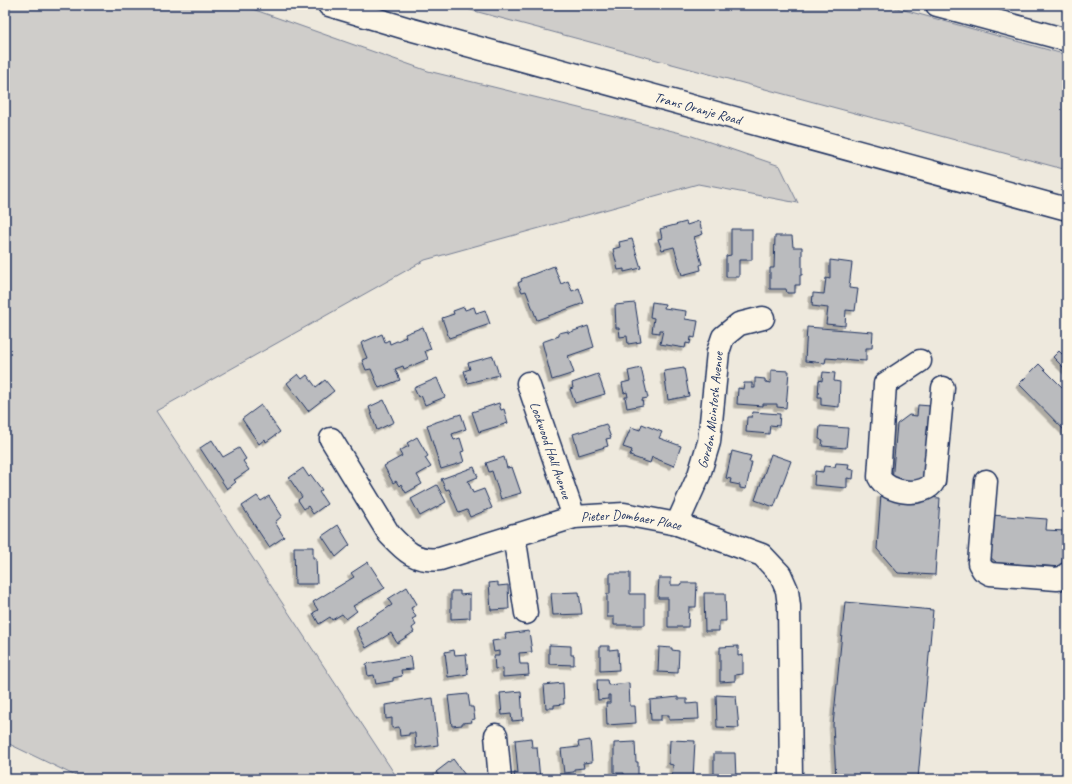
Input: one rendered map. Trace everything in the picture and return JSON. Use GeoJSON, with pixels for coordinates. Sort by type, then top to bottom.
{"type":"FeatureCollection","features":[{"type":"Feature","properties":{"kind":"street","name":"Trans Oranje Road"},"geometry":{"type":"LineString","coordinates":[[329,5],[409,29],[1067,209]]}},
{"type":"Feature","properties":{"kind":"street"},"geometry":{"type":"LineString","coordinates":[[937,5],[1067,40]]}},
{"type":"Feature","properties":{"kind":"street","name":"Gordon Mcintosh Avenue"},"geometry":{"type":"LineString","coordinates":[[677,524],[699,475],[709,442],[718,352],[723,337],[739,324],[763,318]]}},
{"type":"Feature","properties":{"kind":"street"},"geometry":{"type":"LineString","coordinates":[[920,361],[885,384],[879,477],[886,487],[907,492],[925,491],[931,488],[934,481],[944,388]]}},
{"type":"Feature","properties":{"kind":"street","name":"Lockwood Hall Avenue"},"geometry":{"type":"LineString","coordinates":[[528,383],[574,517]]}},
{"type":"Feature","properties":{"kind":"street","name":"Pieter Dombaer Place"},"geometry":{"type":"LineString","coordinates":[[331,438],[389,534],[401,547],[421,560],[440,559],[574,517],[624,514],[677,524],[762,555],[776,567],[787,590],[789,606],[791,779]]}},
{"type":"Feature","properties":{"kind":"street"},"geometry":{"type":"LineString","coordinates":[[986,481],[979,563],[984,570],[990,574],[1057,579],[1065,577],[1067,574]]}},
{"type":"Feature","properties":{"kind":"street"},"geometry":{"type":"LineString","coordinates":[[514,535],[526,612]]}},
{"type":"Feature","properties":{"kind":"street"},"geometry":{"type":"LineString","coordinates":[[496,735],[500,779]]}},
{"type":"Feature","properties":{"kind":"shaded area"},"geometry":{"type":"Polygon","coordinates":[[[5,5],[241,5],[428,71],[689,135],[780,166],[798,203],[698,184],[425,260],[156,411],[398,779],[82,779],[5,742],[5,5]]]}},
{"type":"Feature","properties":{"kind":"shaded area"},"geometry":{"type":"Polygon","coordinates":[[[452,5],[886,5],[1067,55],[1067,170],[452,5]]]}},
{"type":"Feature","properties":{"kind":"building"},"geometry":{"type":"Polygon","coordinates":[[[699,221],[703,234],[694,237],[702,264],[700,265],[701,270],[682,275],[674,247],[662,250],[658,239],[662,238],[660,229],[686,222],[687,225],[699,221]]]}},
{"type":"Feature","properties":{"kind":"building"},"geometry":{"type":"Polygon","coordinates":[[[731,229],[752,229],[752,260],[739,260],[739,277],[726,277],[726,256],[731,255],[731,229]]]}},
{"type":"Feature","properties":{"kind":"building"},"geometry":{"type":"Polygon","coordinates":[[[775,236],[792,236],[793,247],[802,247],[802,275],[800,275],[800,285],[795,285],[795,293],[787,293],[786,289],[770,289],[770,268],[774,268],[775,236]]]}},
{"type":"Feature","properties":{"kind":"building"},"geometry":{"type":"Polygon","coordinates":[[[632,239],[641,268],[624,272],[624,269],[618,270],[613,249],[620,247],[619,242],[632,239]]]}},
{"type":"Feature","properties":{"kind":"building"},"geometry":{"type":"Polygon","coordinates":[[[830,260],[852,263],[849,288],[858,289],[855,311],[846,310],[845,326],[826,324],[828,308],[812,306],[813,293],[824,294],[826,278],[830,279],[830,260]]]}},
{"type":"Feature","properties":{"kind":"building"},"geometry":{"type":"Polygon","coordinates":[[[554,266],[561,284],[568,281],[572,291],[579,288],[584,303],[537,320],[526,291],[522,292],[518,283],[522,281],[521,279],[554,266]]]}},
{"type":"Feature","properties":{"kind":"building"},"geometry":{"type":"Polygon","coordinates":[[[652,302],[665,304],[664,308],[686,311],[685,319],[698,321],[695,338],[691,337],[690,344],[686,343],[685,348],[660,344],[663,330],[660,330],[660,333],[652,332],[654,318],[650,317],[652,302]]]}},
{"type":"Feature","properties":{"kind":"building"},"geometry":{"type":"Polygon","coordinates":[[[635,303],[641,342],[628,344],[627,336],[620,337],[619,328],[616,328],[615,305],[635,303]]]}},
{"type":"Feature","properties":{"kind":"building"},"geometry":{"type":"Polygon","coordinates":[[[464,307],[465,310],[474,307],[476,313],[485,310],[490,324],[449,338],[442,318],[454,314],[453,311],[464,307]]]}},
{"type":"Feature","properties":{"kind":"building"},"geometry":{"type":"Polygon","coordinates":[[[588,326],[594,347],[568,356],[574,373],[552,380],[542,342],[559,336],[559,333],[568,331],[568,333],[588,326]]]}},
{"type":"Feature","properties":{"kind":"building"},"geometry":{"type":"Polygon","coordinates":[[[423,327],[431,349],[425,351],[428,359],[404,369],[403,366],[395,369],[400,380],[379,388],[371,369],[366,370],[362,360],[367,358],[361,343],[382,334],[385,342],[389,340],[390,344],[406,337],[405,334],[423,327]]]}},
{"type":"Feature","properties":{"kind":"building"},"geometry":{"type":"Polygon","coordinates":[[[807,327],[873,332],[872,348],[866,348],[866,361],[826,358],[825,363],[805,361],[807,327]]]}},
{"type":"Feature","properties":{"kind":"building"},"geometry":{"type":"Polygon","coordinates":[[[1067,349],[1067,371],[1053,357],[1059,351],[1062,354],[1067,349]]]}},
{"type":"Feature","properties":{"kind":"building"},"geometry":{"type":"Polygon","coordinates":[[[493,356],[499,375],[468,383],[464,371],[470,369],[468,363],[493,356]]]}},
{"type":"Feature","properties":{"kind":"building"},"geometry":{"type":"Polygon","coordinates":[[[1039,364],[1062,387],[1067,382],[1067,433],[1019,384],[1039,364]]]}},
{"type":"Feature","properties":{"kind":"building"},"geometry":{"type":"Polygon","coordinates":[[[641,368],[648,398],[642,399],[643,405],[627,408],[625,397],[628,397],[627,392],[624,393],[622,383],[630,381],[628,371],[641,368]]]}},
{"type":"Feature","properties":{"kind":"building"},"geometry":{"type":"Polygon","coordinates":[[[684,368],[689,396],[668,400],[664,371],[684,368]]]}},
{"type":"Feature","properties":{"kind":"building"},"geometry":{"type":"Polygon","coordinates":[[[771,370],[789,371],[786,408],[777,407],[777,404],[763,404],[763,406],[737,404],[738,388],[743,389],[744,383],[752,383],[752,388],[755,388],[755,378],[765,379],[765,382],[771,383],[771,370]]]}},
{"type":"Feature","properties":{"kind":"building"},"geometry":{"type":"Polygon","coordinates":[[[823,372],[835,373],[834,381],[840,382],[839,407],[821,405],[821,397],[818,397],[819,380],[822,381],[823,372]]]}},
{"type":"Feature","properties":{"kind":"building"},"geometry":{"type":"Polygon","coordinates":[[[298,374],[302,379],[307,375],[316,387],[325,380],[334,391],[308,411],[287,383],[298,374]]]}},
{"type":"Feature","properties":{"kind":"building"},"geometry":{"type":"Polygon","coordinates":[[[598,374],[605,394],[575,403],[570,389],[573,388],[572,383],[598,374]]]}},
{"type":"Feature","properties":{"kind":"building"},"geometry":{"type":"Polygon","coordinates":[[[437,378],[445,397],[425,405],[421,395],[418,397],[414,388],[437,378]]]}},
{"type":"Feature","properties":{"kind":"building"},"geometry":{"type":"Polygon","coordinates":[[[384,400],[394,422],[377,430],[369,407],[384,400]]]}},
{"type":"Feature","properties":{"kind":"building"},"geometry":{"type":"Polygon","coordinates":[[[499,403],[501,410],[504,409],[508,423],[479,432],[472,412],[499,403]]]}},
{"type":"Feature","properties":{"kind":"building"},"geometry":{"type":"Polygon","coordinates":[[[261,405],[280,432],[266,442],[265,439],[259,444],[242,419],[261,405]]]}},
{"type":"Feature","properties":{"kind":"building"},"geometry":{"type":"Polygon","coordinates":[[[918,405],[931,406],[924,485],[892,481],[897,424],[909,415],[917,416],[918,405]]]}},
{"type":"Feature","properties":{"kind":"building"},"geometry":{"type":"Polygon","coordinates":[[[753,412],[780,414],[779,426],[770,425],[769,434],[746,432],[747,417],[752,417],[753,412]]]}},
{"type":"Feature","properties":{"kind":"building"},"geometry":{"type":"Polygon","coordinates":[[[461,414],[466,429],[452,434],[454,440],[460,438],[464,451],[461,452],[464,462],[441,469],[427,425],[461,414]]]}},
{"type":"Feature","properties":{"kind":"building"},"geometry":{"type":"Polygon","coordinates":[[[606,424],[611,438],[606,439],[608,446],[579,455],[573,434],[606,424]]]}},
{"type":"Feature","properties":{"kind":"building"},"geometry":{"type":"Polygon","coordinates":[[[642,424],[662,432],[659,438],[681,446],[674,466],[652,457],[650,463],[630,456],[632,450],[623,447],[631,427],[640,430],[642,424]]]}},
{"type":"Feature","properties":{"kind":"building"},"geometry":{"type":"Polygon","coordinates":[[[820,426],[848,428],[846,448],[822,446],[823,440],[819,439],[820,426]]]}},
{"type":"Feature","properties":{"kind":"building"},"geometry":{"type":"Polygon","coordinates":[[[417,437],[428,456],[425,458],[431,467],[417,475],[422,484],[406,493],[401,484],[399,486],[396,481],[393,483],[384,466],[402,456],[399,451],[409,446],[407,443],[417,437]]]}},
{"type":"Feature","properties":{"kind":"building"},"geometry":{"type":"Polygon","coordinates":[[[212,440],[223,457],[239,448],[246,459],[243,461],[249,470],[234,480],[236,482],[227,489],[200,448],[212,440]]]}},
{"type":"Feature","properties":{"kind":"building"},"geometry":{"type":"Polygon","coordinates":[[[732,451],[751,456],[749,462],[752,462],[746,489],[740,488],[740,485],[730,483],[731,479],[726,478],[732,451]]]}},
{"type":"Feature","properties":{"kind":"building"},"geometry":{"type":"Polygon","coordinates":[[[771,454],[791,461],[774,507],[755,500],[771,454]]]}},
{"type":"Feature","properties":{"kind":"building"},"geometry":{"type":"Polygon","coordinates":[[[504,457],[507,468],[512,467],[521,493],[501,499],[492,471],[489,472],[486,463],[504,457]]]}},
{"type":"Feature","properties":{"kind":"building"},"geometry":{"type":"Polygon","coordinates":[[[836,463],[849,464],[848,469],[854,470],[853,479],[847,478],[847,488],[814,485],[815,471],[823,472],[824,466],[835,467],[836,463]]]}},
{"type":"Feature","properties":{"kind":"building"},"geometry":{"type":"Polygon","coordinates":[[[474,467],[478,477],[468,481],[473,493],[484,489],[492,508],[470,517],[467,510],[459,513],[449,489],[446,490],[441,479],[474,467]]]}},
{"type":"Feature","properties":{"kind":"building"},"geometry":{"type":"Polygon","coordinates":[[[303,468],[309,477],[311,475],[322,490],[319,492],[327,504],[313,514],[308,506],[304,509],[298,500],[302,497],[289,478],[303,468]]]}},
{"type":"Feature","properties":{"kind":"building"},"geometry":{"type":"Polygon","coordinates":[[[437,485],[446,502],[420,516],[411,499],[437,485]]]}},
{"type":"Feature","properties":{"kind":"building"},"geometry":{"type":"Polygon","coordinates":[[[881,494],[940,498],[935,575],[898,573],[877,549],[881,494]]]}},
{"type":"Feature","properties":{"kind":"building"},"geometry":{"type":"Polygon","coordinates":[[[257,496],[261,501],[269,496],[282,516],[275,522],[284,537],[269,547],[242,506],[257,496]]]}},
{"type":"Feature","properties":{"kind":"building"},"geometry":{"type":"Polygon","coordinates":[[[991,515],[1047,519],[1046,530],[1064,531],[1062,567],[997,563],[989,556],[991,515]]]}},
{"type":"Feature","properties":{"kind":"building"},"geometry":{"type":"Polygon","coordinates":[[[338,525],[350,545],[336,557],[322,536],[338,525]]]}},
{"type":"Feature","properties":{"kind":"building"},"geometry":{"type":"Polygon","coordinates":[[[294,547],[313,547],[313,558],[316,558],[317,584],[295,584],[294,547]]]}},
{"type":"Feature","properties":{"kind":"building"},"geometry":{"type":"Polygon","coordinates":[[[368,562],[385,588],[353,606],[357,611],[346,619],[342,614],[332,620],[330,617],[319,624],[313,613],[318,610],[313,602],[354,577],[351,573],[368,562]]]}},
{"type":"Feature","properties":{"kind":"building"},"geometry":{"type":"Polygon","coordinates":[[[610,573],[630,573],[630,594],[645,594],[645,625],[614,625],[614,617],[607,617],[607,594],[610,594],[610,573]]]}},
{"type":"Feature","properties":{"kind":"building"},"geometry":{"type":"Polygon","coordinates":[[[659,578],[671,578],[671,585],[680,585],[681,583],[697,583],[696,607],[689,607],[688,627],[668,627],[668,598],[658,598],[659,578]]]}},
{"type":"Feature","properties":{"kind":"building"},"geometry":{"type":"Polygon","coordinates":[[[498,582],[498,586],[508,585],[509,609],[491,610],[489,583],[498,582]]]}},
{"type":"Feature","properties":{"kind":"building"},"geometry":{"type":"Polygon","coordinates":[[[407,587],[417,604],[411,608],[416,617],[412,619],[416,625],[412,628],[414,632],[397,643],[391,633],[366,648],[356,628],[392,605],[388,599],[407,587]]]}},
{"type":"Feature","properties":{"kind":"building"},"geometry":{"type":"Polygon","coordinates":[[[451,591],[460,591],[460,595],[470,594],[470,618],[451,619],[451,591]]]}},
{"type":"Feature","properties":{"kind":"building"},"geometry":{"type":"Polygon","coordinates":[[[579,592],[582,614],[553,615],[551,593],[579,592]]]}},
{"type":"Feature","properties":{"kind":"building"},"geometry":{"type":"Polygon","coordinates":[[[704,593],[725,593],[726,621],[719,621],[719,631],[705,631],[704,593]]]}},
{"type":"Feature","properties":{"kind":"building"},"geometry":{"type":"Polygon","coordinates":[[[845,602],[933,610],[918,779],[836,779],[833,725],[845,602]]]}},
{"type":"Feature","properties":{"kind":"building"},"geometry":{"type":"Polygon","coordinates":[[[529,631],[532,652],[519,653],[520,664],[528,664],[529,675],[503,677],[503,668],[495,669],[494,656],[499,656],[499,651],[494,652],[492,641],[506,639],[505,634],[529,631]]]}},
{"type":"Feature","properties":{"kind":"building"},"geometry":{"type":"Polygon","coordinates":[[[549,645],[571,646],[571,655],[574,655],[574,665],[549,664],[549,645]]]}},
{"type":"Feature","properties":{"kind":"building"},"geometry":{"type":"Polygon","coordinates":[[[600,646],[609,646],[609,650],[618,649],[619,670],[600,671],[600,646]]]}},
{"type":"Feature","properties":{"kind":"building"},"geometry":{"type":"Polygon","coordinates":[[[738,646],[738,656],[743,655],[743,674],[735,675],[735,681],[720,682],[720,647],[738,646]]]}},
{"type":"Feature","properties":{"kind":"building"},"geometry":{"type":"Polygon","coordinates":[[[659,647],[672,648],[672,650],[679,651],[678,673],[658,672],[659,647]]]}},
{"type":"Feature","properties":{"kind":"building"},"geometry":{"type":"Polygon","coordinates":[[[454,650],[455,655],[466,654],[468,674],[448,677],[445,652],[454,650]]]}},
{"type":"Feature","properties":{"kind":"building"},"geometry":{"type":"Polygon","coordinates":[[[411,656],[413,669],[401,670],[402,676],[393,678],[393,681],[376,684],[374,675],[368,676],[366,664],[411,656]]]}},
{"type":"Feature","properties":{"kind":"building"},"geometry":{"type":"Polygon","coordinates":[[[597,680],[607,680],[608,685],[629,683],[630,706],[635,706],[636,723],[607,725],[606,703],[610,703],[610,695],[608,695],[608,699],[598,700],[597,680]]]}},
{"type":"Feature","properties":{"kind":"building"},"geometry":{"type":"Polygon","coordinates":[[[563,683],[564,704],[554,705],[554,708],[546,708],[544,685],[563,683]]]}},
{"type":"Feature","properties":{"kind":"building"},"geometry":{"type":"Polygon","coordinates":[[[521,691],[523,720],[512,721],[511,714],[502,715],[500,693],[521,691]]]}},
{"type":"Feature","properties":{"kind":"building"},"geometry":{"type":"Polygon","coordinates":[[[468,694],[470,707],[473,707],[475,719],[471,720],[472,722],[452,726],[448,696],[468,694]]]}},
{"type":"Feature","properties":{"kind":"building"},"geometry":{"type":"Polygon","coordinates":[[[716,695],[736,696],[739,728],[717,727],[716,695]]]}},
{"type":"Feature","properties":{"kind":"building"},"geometry":{"type":"Polygon","coordinates":[[[678,697],[678,699],[687,699],[687,704],[698,703],[699,719],[669,720],[669,715],[661,715],[661,720],[651,720],[650,700],[678,697]]]}},
{"type":"Feature","properties":{"kind":"building"},"geometry":{"type":"Polygon","coordinates":[[[433,698],[438,745],[416,748],[415,733],[400,736],[399,727],[392,728],[392,718],[386,719],[385,705],[433,698]]]}},
{"type":"Feature","properties":{"kind":"building"},"geometry":{"type":"Polygon","coordinates":[[[531,738],[532,747],[537,747],[540,779],[515,779],[514,773],[518,773],[515,740],[531,738]]]}},
{"type":"Feature","properties":{"kind":"building"},"geometry":{"type":"Polygon","coordinates":[[[590,740],[592,762],[583,763],[584,768],[574,769],[574,772],[564,773],[561,749],[579,747],[578,742],[590,740]]]}},
{"type":"Feature","properties":{"kind":"building"},"geometry":{"type":"Polygon","coordinates":[[[670,740],[695,741],[693,779],[672,779],[673,765],[669,764],[670,740]]]}},
{"type":"Feature","properties":{"kind":"building"},"geometry":{"type":"Polygon","coordinates":[[[635,742],[636,762],[638,762],[638,776],[624,777],[624,773],[614,773],[614,743],[635,742]]]}},
{"type":"Feature","properties":{"kind":"building"},"geometry":{"type":"Polygon","coordinates":[[[714,753],[735,753],[736,779],[714,779],[714,753]]]}},
{"type":"Feature","properties":{"kind":"building"},"geometry":{"type":"Polygon","coordinates":[[[453,759],[468,779],[441,779],[436,772],[453,759]]]}}]}
